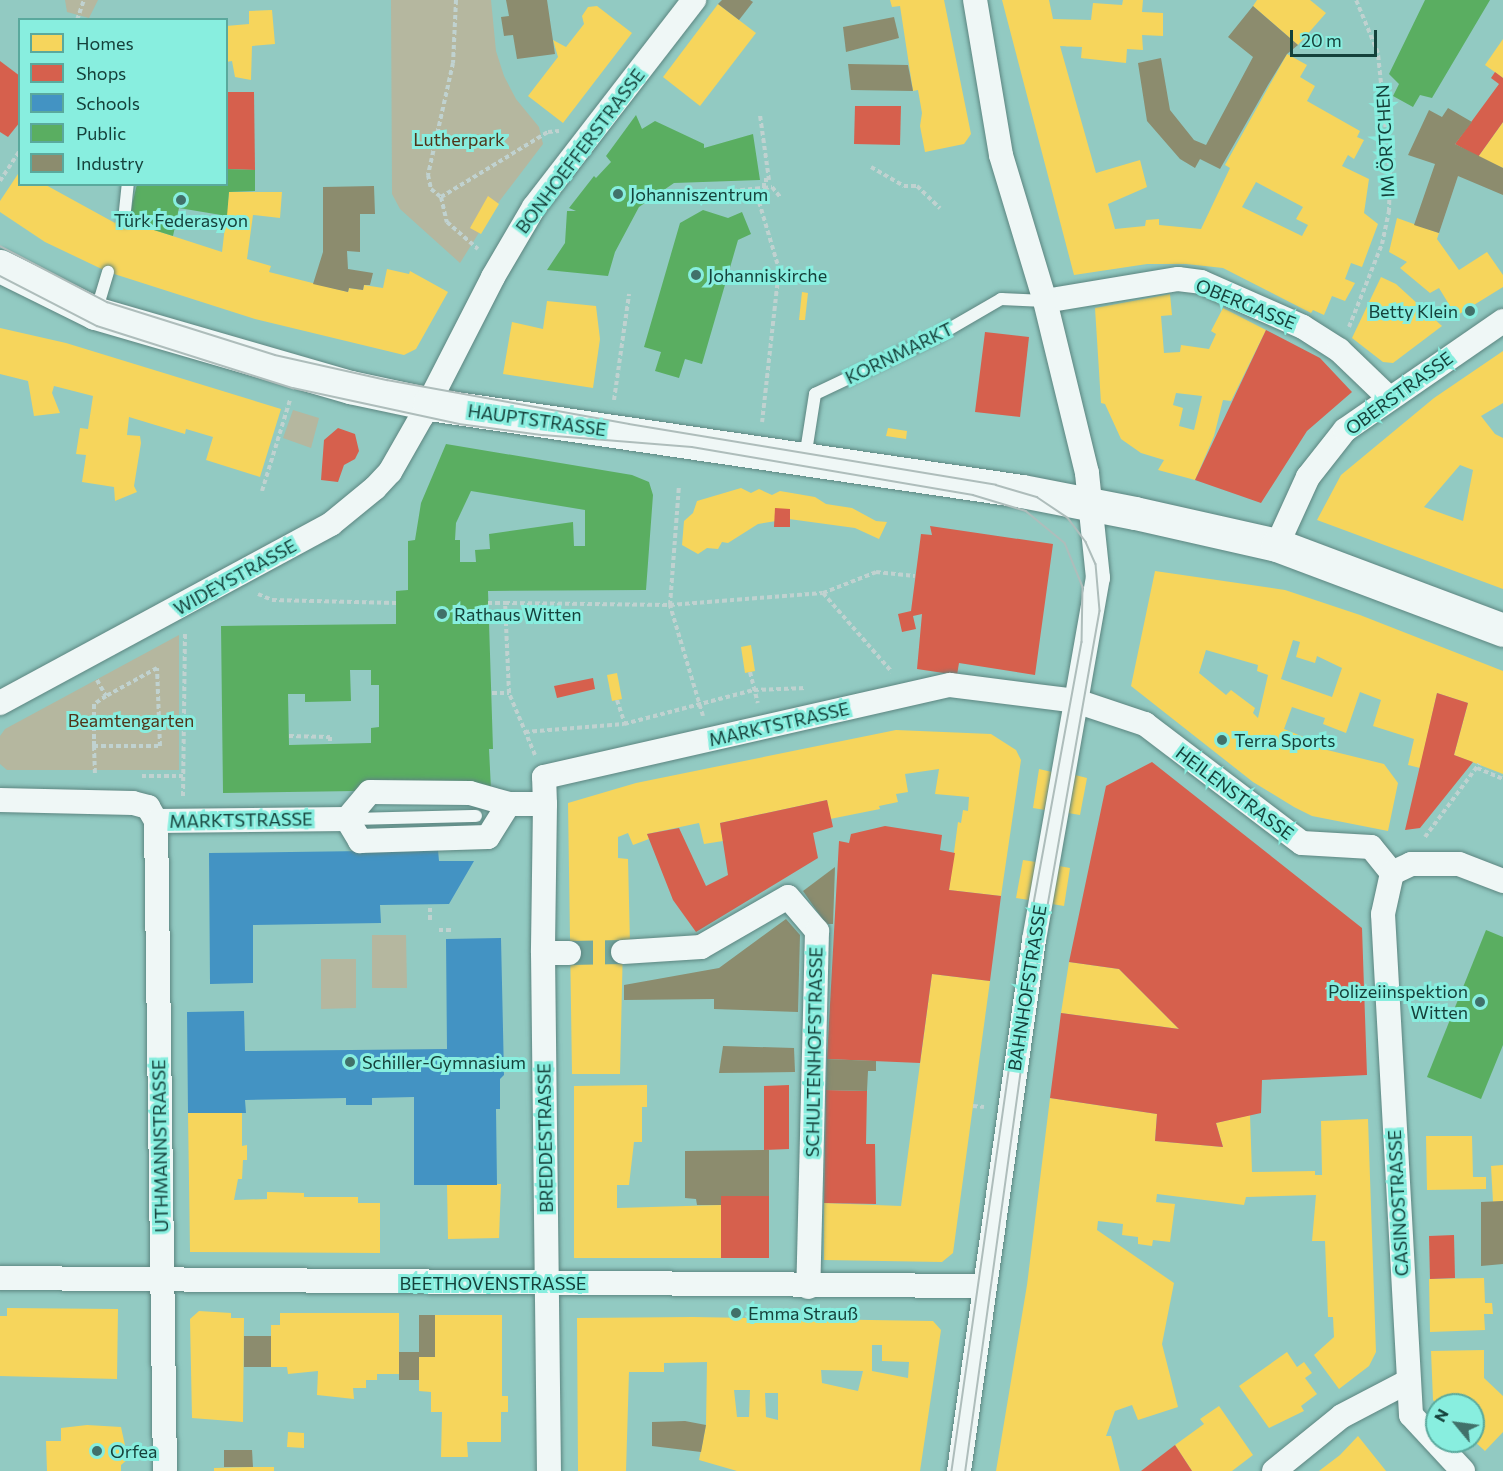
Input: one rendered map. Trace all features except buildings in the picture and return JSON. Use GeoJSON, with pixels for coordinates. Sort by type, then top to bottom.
{"type":"FeatureCollection","features":[{"type":"Feature","properties":{"kind":"main road","name":"HAUPTSTRASSE"},"geometry":{"type":"LineString","coordinates":[[0,266],[95,313],[298,372],[429,404],[805,459],[1093,506],[1277,545],[1503,630]]}},
{"type":"Feature","properties":{"kind":"street","name":"BONHOEFFERSTRASSE"},"geometry":{"type":"LineString","coordinates":[[429,404],[498,267],[534,207],[694,0]]}},
{"type":"Feature","properties":{"kind":"street","name":"BAHNHOFSTRASSE"},"geometry":{"type":"LineString","coordinates":[[959,1471],[1034,940],[1098,578],[1093,506],[1045,301],[1001,154],[975,0]]}},
{"type":"Feature","properties":{"kind":"street","name":"OBERGASSE"},"geometry":{"type":"LineString","coordinates":[[1045,301],[1178,279],[1201,282],[1303,327],[1339,350],[1388,397]]}},
{"type":"Feature","properties":{"kind":"street","name":"OBERSTRASSE"},"geometry":{"type":"LineString","coordinates":[[1277,545],[1308,477],[1345,430],[1388,397],[1503,321]]}},
{"type":"Feature","properties":{"kind":"street","name":"WIDEYSTRASSE"},"geometry":{"type":"LineString","coordinates":[[0,703],[331,524],[359,503],[390,472],[429,404]]}},
{"type":"Feature","properties":{"kind":"street","name":"MARKTSTRASSE"},"geometry":{"type":"LineString","coordinates":[[544,777],[950,685],[1076,701]]}},
{"type":"Feature","properties":{"kind":"street","name":"HEILENSTRASSE"},"geometry":{"type":"LineString","coordinates":[[1076,701],[1145,724],[1302,843],[1371,847],[1401,868]]}},
{"type":"Feature","properties":{"kind":"street"},"geometry":{"type":"LineString","coordinates":[[509,804],[488,837],[360,841],[347,819],[370,792],[470,793],[509,804],[545,804],[544,777]]}},
{"type":"Feature","properties":{"kind":"street","name":"MARKTSTRASSE"},"geometry":{"type":"LineString","coordinates":[[0,800],[133,803],[148,807],[156,821],[347,819]]}},
{"type":"Feature","properties":{"kind":"street","name":"BREDDESTRASSE"},"geometry":{"type":"LineString","coordinates":[[545,804],[543,953],[549,1471]]}},
{"type":"Feature","properties":{"kind":"street","name":"UTHMANNSTRASSE"},"geometry":{"type":"LineString","coordinates":[[156,821],[165,1471]]}},
{"type":"Feature","properties":{"kind":"street"},"geometry":{"type":"LineString","coordinates":[[1401,868],[1459,864],[1503,881]]}},
{"type":"Feature","properties":{"kind":"street","name":"CASINOSTRASSE"},"geometry":{"type":"LineString","coordinates":[[1401,868],[1383,914],[1407,1382],[1411,1414],[1463,1471]]}},
{"type":"Feature","properties":{"kind":"street","name":"SCHULTENHOFSTRASSE"},"geometry":{"type":"LineString","coordinates":[[623,952],[701,947],[788,897],[817,931],[808,1287]]}},
{"type":"Feature","properties":{"kind":"street"},"geometry":{"type":"LineString","coordinates":[[543,953],[569,953]]}},
{"type":"Feature","properties":{"kind":"street","name":"BEETHOVENSTRASSE"},"geometry":{"type":"LineString","coordinates":[[0,1278],[162,1281],[547,1282],[808,1287],[985,1286]]}},
{"type":"Feature","properties":{"kind":"street"},"geometry":{"type":"LineString","coordinates":[[1274,1471],[1342,1416],[1407,1382]]}},
{"type":"Feature","properties":{"kind":"lane"},"geometry":{"type":"LineString","coordinates":[[124,220],[128,186]]}},
{"type":"Feature","properties":{"kind":"lane"},"geometry":{"type":"LineString","coordinates":[[95,313],[108,272]]}},
{"type":"Feature","properties":{"kind":"lane","name":"KORNMARKT"},"geometry":{"type":"LineString","coordinates":[[805,459],[814,394],[939,335],[1001,299],[1045,301]]}},
{"type":"Feature","properties":{"kind":"lane"},"geometry":{"type":"LineString","coordinates":[[347,819],[476,816]]}},
{"type":"Feature","properties":{"kind":"path"},"geometry":{"type":"LineString","coordinates":[[78,18],[84,0]]}},
{"type":"Feature","properties":{"kind":"path"},"geometry":{"type":"LineString","coordinates":[[456,0],[453,63],[428,175],[431,189],[441,197],[447,222],[469,241]]}},
{"type":"Feature","properties":{"kind":"path","name":"IM ÖRTCHEN"},"geometry":{"type":"LineString","coordinates":[[1339,350],[1382,244],[1389,212],[1389,134],[1384,86],[1378,53],[1356,0]]}},
{"type":"Feature","properties":{"kind":"path"},"geometry":{"type":"LineString","coordinates":[[760,115],[769,180],[764,180],[764,188]]}},
{"type":"Feature","properties":{"kind":"path"},"geometry":{"type":"LineString","coordinates":[[441,197],[548,132],[558,130],[584,144]]}},
{"type":"Feature","properties":{"kind":"path"},"geometry":{"type":"LineString","coordinates":[[0,181],[18,153]]}},
{"type":"Feature","properties":{"kind":"path"},"geometry":{"type":"LineString","coordinates":[[871,167],[904,186],[917,186],[940,208]]}},
{"type":"Feature","properties":{"kind":"path"},"geometry":{"type":"LineString","coordinates":[[735,204],[733,191],[772,188],[780,197]]}},
{"type":"Feature","properties":{"kind":"path"},"geometry":{"type":"LineString","coordinates":[[759,202],[778,269],[765,407]]}},
{"type":"Feature","properties":{"kind":"path"},"geometry":{"type":"LineString","coordinates":[[615,391],[629,294]]}},
{"type":"Feature","properties":{"kind":"path"},"geometry":{"type":"LineString","coordinates":[[262,491],[298,372]]}},
{"type":"Feature","properties":{"kind":"path"},"geometry":{"type":"LineString","coordinates":[[679,485],[670,605],[710,740]]}},
{"type":"Feature","properties":{"kind":"path"},"geometry":{"type":"LineString","coordinates":[[488,603],[670,605],[823,593],[876,572],[915,576]]}},
{"type":"Feature","properties":{"kind":"path"},"geometry":{"type":"LineString","coordinates":[[231,580],[272,600],[396,603]]}},
{"type":"Feature","properties":{"kind":"path"},"geometry":{"type":"LineString","coordinates":[[823,593],[895,676]]}},
{"type":"Feature","properties":{"kind":"path"},"geometry":{"type":"LineString","coordinates":[[505,603],[508,693],[544,777]]}},
{"type":"Feature","properties":{"kind":"path"},"geometry":{"type":"LineString","coordinates":[[182,820],[185,641]]}},
{"type":"Feature","properties":{"kind":"path"},"geometry":{"type":"LineString","coordinates":[[94,746],[160,746],[157,668],[94,704],[94,746],[95,776]]}},
{"type":"Feature","properties":{"kind":"path"},"geometry":{"type":"LineString","coordinates":[[97,680],[106,696]]}},
{"type":"Feature","properties":{"kind":"path"},"geometry":{"type":"LineString","coordinates":[[525,732],[624,724],[754,690],[811,688]]}},
{"type":"Feature","properties":{"kind":"path"},"geometry":{"type":"LineString","coordinates":[[492,693],[508,693]]}},
{"type":"Feature","properties":{"kind":"path"},"geometry":{"type":"LineString","coordinates":[[289,736],[330,736],[330,742]]}},
{"type":"Feature","properties":{"kind":"path"},"geometry":{"type":"LineString","coordinates":[[1401,868],[1478,766],[1503,779]]}},
{"type":"Feature","properties":{"kind":"path"},"geometry":{"type":"LineString","coordinates":[[430,908],[430,922]]}},
{"type":"Feature","properties":{"kind":"path"},"geometry":{"type":"LineString","coordinates":[[439,930],[452,930]]}},
{"type":"Feature","properties":{"kind":"green space"},"geometry":{"type":"Polygon","coordinates":[[[65,0],[98,0],[89,18],[67,12],[65,0]]]}},
{"type":"Feature","properties":{"kind":"green space","name":"Lutherpark"},"geometry":{"type":"Polygon","coordinates":[[[391,0],[491,0],[496,51],[504,76],[516,99],[539,127],[543,144],[495,207],[460,263],[400,209],[392,194],[391,0]]]}},
{"type":"Feature","properties":{"kind":"green space"},"geometry":{"type":"Polygon","coordinates":[[[293,410],[319,418],[311,448],[283,438],[293,410]]]}},
{"type":"Feature","properties":{"kind":"green space","name":"Beamtengarten"},"geometry":{"type":"Polygon","coordinates":[[[179,635],[179,770],[7,770],[0,764],[0,736],[5,729],[179,635]]]}},
{"type":"Feature","properties":{"kind":"green space"},"geometry":{"type":"Polygon","coordinates":[[[372,935],[406,935],[407,988],[372,988],[372,935]]]}},
{"type":"Feature","properties":{"kind":"green space"},"geometry":{"type":"Polygon","coordinates":[[[321,959],[356,959],[356,1008],[321,1009],[321,959]]]}},
{"type":"Feature","properties":{"kind":"tunnel"},"geometry":{"type":"LineString","coordinates":[[569,953],[623,952]]}},
{"type":"Feature","properties":{"kind":"tram line"},"geometry":{"type":"LineString","coordinates":[[0,246],[107,302],[275,355],[387,380],[629,424],[996,485],[1037,497],[1068,518],[1086,542],[1096,564],[1100,611],[1031,1001],[966,1471]]}},
{"type":"Feature","properties":{"kind":"tram line"},"geometry":{"type":"LineString","coordinates":[[0,276],[97,326],[293,388],[459,424],[543,435],[692,447],[973,495],[1026,511],[1065,543],[1083,587],[1082,642],[1030,925],[952,1471]]}},
{"type":"Feature","properties":{"kind":"place","name":"Johanniszentrum"},"geometry":{"type":"Point","coordinates":[618,194]}},
{"type":"Feature","properties":{"kind":"place","name":"Türk Federasyon"},"geometry":{"type":"Point","coordinates":[181,200]}},
{"type":"Feature","properties":{"kind":"place","name":"Johanniskirche"},"geometry":{"type":"Point","coordinates":[696,275]}},
{"type":"Feature","properties":{"kind":"place","name":"Betty Klein"},"geometry":{"type":"Point","coordinates":[1470,311]}},
{"type":"Feature","properties":{"kind":"place","name":"Rathaus Witten"},"geometry":{"type":"Point","coordinates":[442,614]}},
{"type":"Feature","properties":{"kind":"place","name":"Terra Sports"},"geometry":{"type":"Point","coordinates":[1222,740]}},
{"type":"Feature","properties":{"kind":"place","name":"Polizeiinspektion Witten"},"geometry":{"type":"Point","coordinates":[1480,1002]}},
{"type":"Feature","properties":{"kind":"place","name":"Schiller-Gymnasium"},"geometry":{"type":"Point","coordinates":[350,1062]}},
{"type":"Feature","properties":{"kind":"place","name":"Emma Strauß"},"geometry":{"type":"Point","coordinates":[736,1313]}},
{"type":"Feature","properties":{"kind":"place","name":"Orfea"},"geometry":{"type":"Point","coordinates":[97,1451]}}]}
